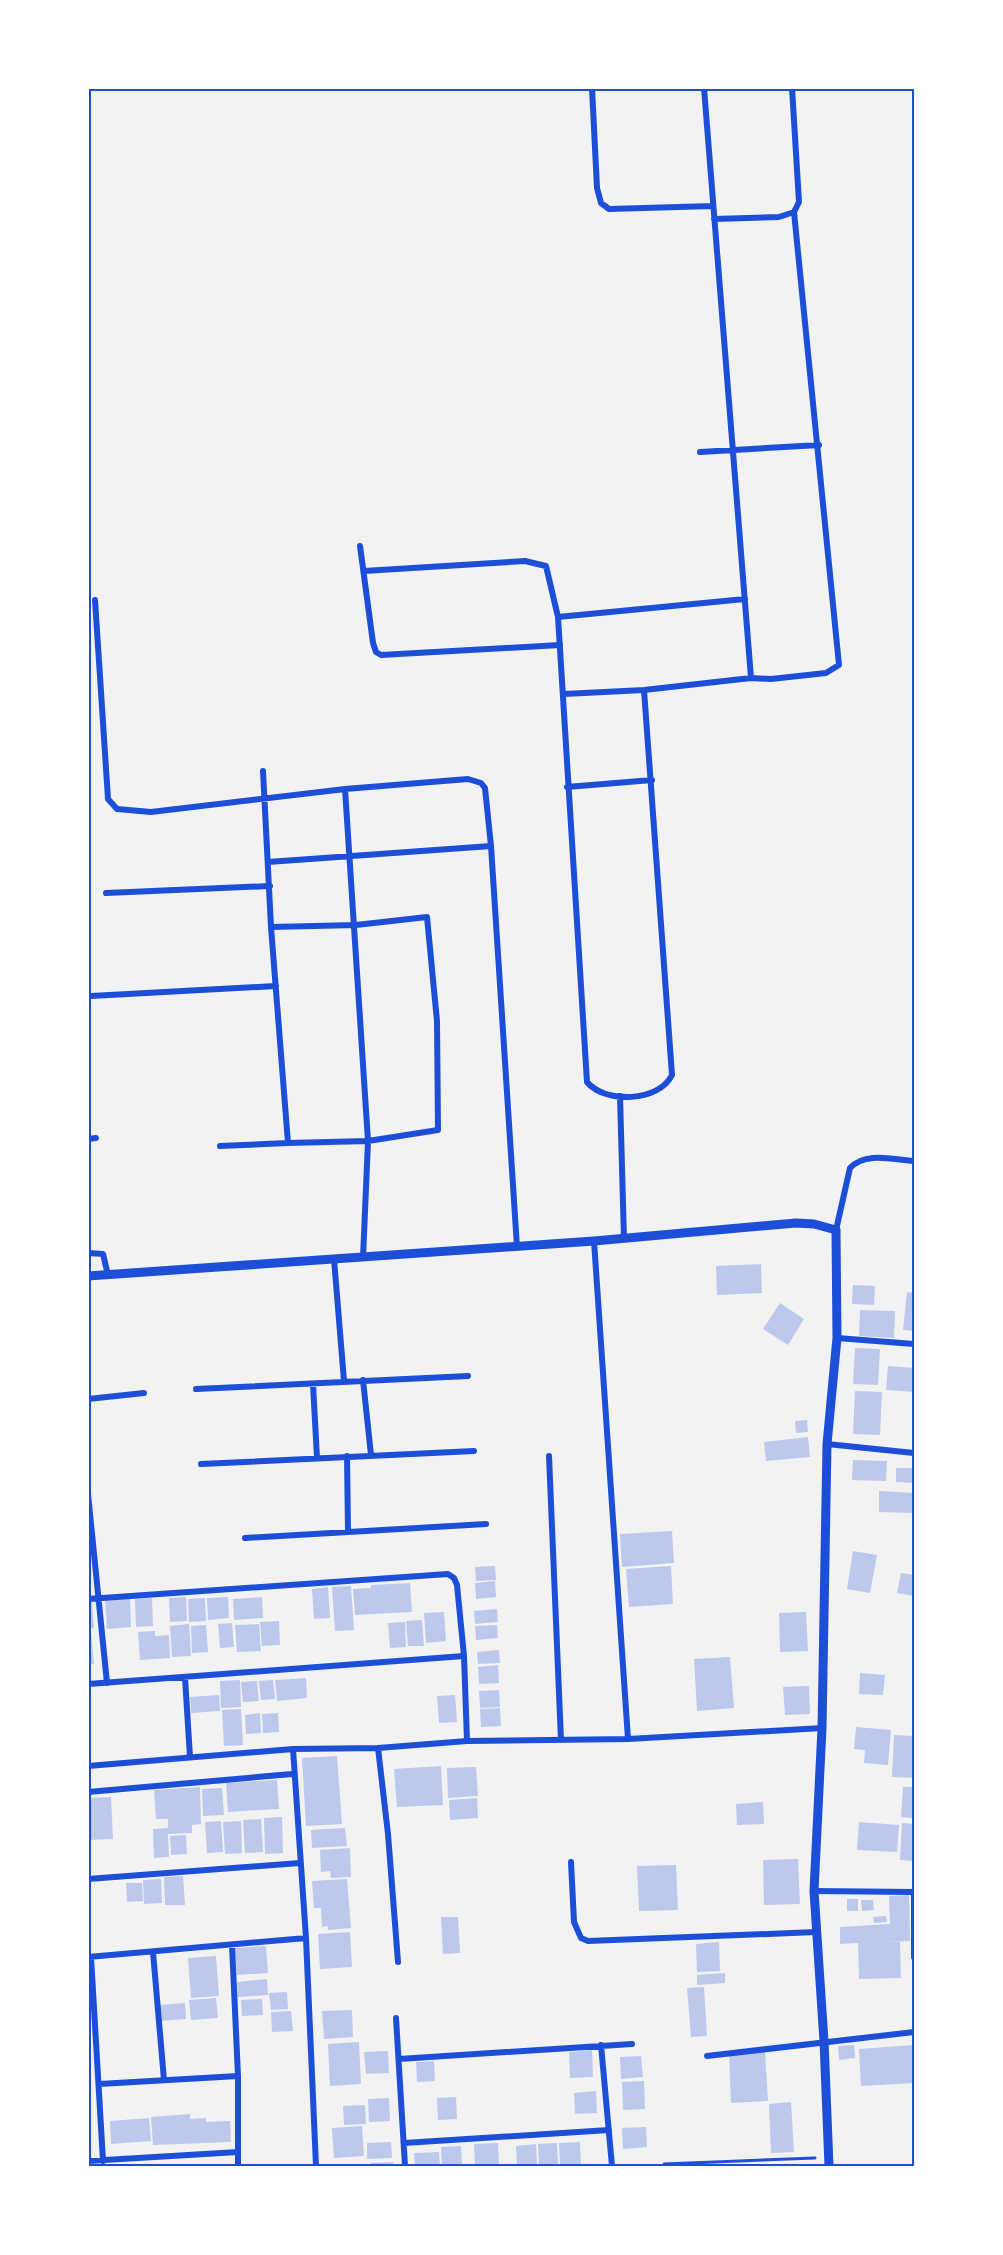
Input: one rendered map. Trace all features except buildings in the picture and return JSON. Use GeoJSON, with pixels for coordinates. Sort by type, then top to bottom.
{"type":"FeatureCollection","features":[{"type":"Feature","properties":{"kind":"street"},"geometry":{"type":"LineString","coordinates":[[592,88],[597,188],[601,203],[609,209],[713,206]]}},
{"type":"Feature","properties":{"kind":"street"},"geometry":{"type":"LineString","coordinates":[[704,88],[751,678]]}},
{"type":"Feature","properties":{"kind":"street"},"geometry":{"type":"LineString","coordinates":[[564,694],[644,690],[751,678],[771,679],[826,673],[839,665],[819,445],[794,212],[799,202],[792,88]]}},
{"type":"Feature","properties":{"kind":"street"},"geometry":{"type":"LineString","coordinates":[[714,219],[779,217],[794,212]]}},
{"type":"Feature","properties":{"kind":"street"},"geometry":{"type":"LineString","coordinates":[[700,452],[734,452],[819,445]]}},
{"type":"Feature","properties":{"kind":"street"},"geometry":{"type":"LineString","coordinates":[[360,546],[373,643],[376,652],[381,655],[560,645]]}},
{"type":"Feature","properties":{"kind":"street"},"geometry":{"type":"LineString","coordinates":[[364,571],[525,561],[540,562],[549,571],[558,617],[564,694],[567,787],[576,870],[587,1082],[599,1091],[620,1096],[650,1094],[666,1085],[672,1075],[644,690]]}},
{"type":"Feature","properties":{"kind":"street"},"geometry":{"type":"LineString","coordinates":[[558,617],[745,599]]}},
{"type":"Feature","properties":{"kind":"street"},"geometry":{"type":"LineString","coordinates":[[95,600],[108,799],[112,806],[151,812],[345,789],[468,779],[481,783],[485,788],[491,846],[517,1247]]}},
{"type":"Feature","properties":{"kind":"street"},"geometry":{"type":"LineString","coordinates":[[263,771],[271,927],[288,1143]]}},
{"type":"Feature","properties":{"kind":"street"},"geometry":{"type":"LineString","coordinates":[[567,787],[652,780]]}},
{"type":"Feature","properties":{"kind":"street"},"geometry":{"type":"LineString","coordinates":[[345,789],[356,925],[368,1141],[363,1258]]}},
{"type":"Feature","properties":{"kind":"street"},"geometry":{"type":"LineString","coordinates":[[268,862],[491,846]]}},
{"type":"Feature","properties":{"kind":"street"},"geometry":{"type":"LineString","coordinates":[[106,893],[270,885]]}},
{"type":"Feature","properties":{"kind":"street"},"geometry":{"type":"LineString","coordinates":[[220,1146],[368,1141],[438,1130],[437,1021],[427,917],[356,925],[271,927]]}},
{"type":"Feature","properties":{"kind":"street"},"geometry":{"type":"LineString","coordinates":[[91,996],[276,986]]}},
{"type":"Feature","properties":{"kind":"street"},"geometry":{"type":"LineString","coordinates":[[620,1096],[624,1239]]}},
{"type":"Feature","properties":{"kind":"street"},"geometry":{"type":"LineString","coordinates":[[829,2162],[814,1891],[822,1728],[827,1444],[837,1338],[836,1230],[847,1177],[854,1164],[867,1158],[915,1161]]}},
{"type":"Feature","properties":{"kind":"street"},"geometry":{"type":"LineString","coordinates":[[88,1276],[517,1247],[806,1223],[836,1230]]}},
{"type":"Feature","properties":{"kind":"street"},"geometry":{"type":"LineString","coordinates":[[594,1241],[628,1739]]}},
{"type":"Feature","properties":{"kind":"street"},"geometry":{"type":"LineString","coordinates":[[88,1253],[103,1254],[108,1275]]}},
{"type":"Feature","properties":{"kind":"street"},"geometry":{"type":"LineString","coordinates":[[334,1259],[344,1381]]}},
{"type":"Feature","properties":{"kind":"street"},"geometry":{"type":"LineString","coordinates":[[837,1338],[915,1344]]}},
{"type":"Feature","properties":{"kind":"street"},"geometry":{"type":"LineString","coordinates":[[196,1389],[468,1376]]}},
{"type":"Feature","properties":{"kind":"street"},"geometry":{"type":"LineString","coordinates":[[363,1380],[371,1455]]}},
{"type":"Feature","properties":{"kind":"street"},"geometry":{"type":"LineString","coordinates":[[313,1384],[317,1458]]}},
{"type":"Feature","properties":{"kind":"street"},"geometry":{"type":"LineString","coordinates":[[88,1399],[144,1393]]}},
{"type":"Feature","properties":{"kind":"street"},"geometry":{"type":"LineString","coordinates":[[827,1444],[915,1453]]}},
{"type":"Feature","properties":{"kind":"street"},"geometry":{"type":"LineString","coordinates":[[201,1464],[347,1455],[474,1452]]}},
{"type":"Feature","properties":{"kind":"street"},"geometry":{"type":"LineString","coordinates":[[347,1455],[348,1531]]}},
{"type":"Feature","properties":{"kind":"street"},"geometry":{"type":"LineString","coordinates":[[549,1456],[561,1740]]}},
{"type":"Feature","properties":{"kind":"street"},"geometry":{"type":"LineString","coordinates":[[88,1494],[107,1683]]}},
{"type":"Feature","properties":{"kind":"street"},"geometry":{"type":"LineString","coordinates":[[245,1538],[486,1524]]}},
{"type":"Feature","properties":{"kind":"street"},"geometry":{"type":"LineString","coordinates":[[88,1599],[445,1573],[454,1578],[457,1585],[464,1656],[467,1741]]}},
{"type":"Feature","properties":{"kind":"street"},"geometry":{"type":"LineString","coordinates":[[88,1684],[464,1656]]}},
{"type":"Feature","properties":{"kind":"street"},"geometry":{"type":"LineString","coordinates":[[185,1678],[190,1757]]}},
{"type":"Feature","properties":{"kind":"street"},"geometry":{"type":"LineString","coordinates":[[88,1766],[293,1749],[378,1748],[467,1741],[628,1739],[822,1728]]}},
{"type":"Feature","properties":{"kind":"street"},"geometry":{"type":"LineString","coordinates":[[378,1748],[388,1834],[398,1962]]}},
{"type":"Feature","properties":{"kind":"street"},"geometry":{"type":"LineString","coordinates":[[293,1749],[292,1774],[306,1938],[316,2166]]}},
{"type":"Feature","properties":{"kind":"street"},"geometry":{"type":"LineString","coordinates":[[88,1792],[292,1774]]}},
{"type":"Feature","properties":{"kind":"street"},"geometry":{"type":"LineString","coordinates":[[571,1862],[574,1923],[581,1938],[588,1941],[816,1932]]}},
{"type":"Feature","properties":{"kind":"street"},"geometry":{"type":"LineString","coordinates":[[88,1879],[300,1863]]}},
{"type":"Feature","properties":{"kind":"street"},"geometry":{"type":"LineString","coordinates":[[814,1891],[914,1892],[915,1957]]}},
{"type":"Feature","properties":{"kind":"street"},"geometry":{"type":"LineString","coordinates":[[103,2161],[90,1957],[306,1938]]}},
{"type":"Feature","properties":{"kind":"street"},"geometry":{"type":"LineString","coordinates":[[232,1945],[238,2076],[238,2166]]}},
{"type":"Feature","properties":{"kind":"street"},"geometry":{"type":"LineString","coordinates":[[153,1952],[164,2080]]}},
{"type":"Feature","properties":{"kind":"street"},"geometry":{"type":"LineString","coordinates":[[396,2018],[405,2166]]}},
{"type":"Feature","properties":{"kind":"street"},"geometry":{"type":"LineString","coordinates":[[707,2056],[915,2032]]}},
{"type":"Feature","properties":{"kind":"street"},"geometry":{"type":"LineString","coordinates":[[399,2058],[632,2044]]}},
{"type":"Feature","properties":{"kind":"street"},"geometry":{"type":"LineString","coordinates":[[601,2045],[612,2166]]}},
{"type":"Feature","properties":{"kind":"street"},"geometry":{"type":"LineString","coordinates":[[99,2084],[238,2076]]}},
{"type":"Feature","properties":{"kind":"street"},"geometry":{"type":"LineString","coordinates":[[404,2143],[609,2130]]}},
{"type":"Feature","properties":{"kind":"street"},"geometry":{"type":"LineString","coordinates":[[88,2162],[237,2152]]}},
{"type":"Feature","properties":{"kind":"path"},"geometry":{"type":"LineString","coordinates":[[664,2164],[829,2162]]}}]}
